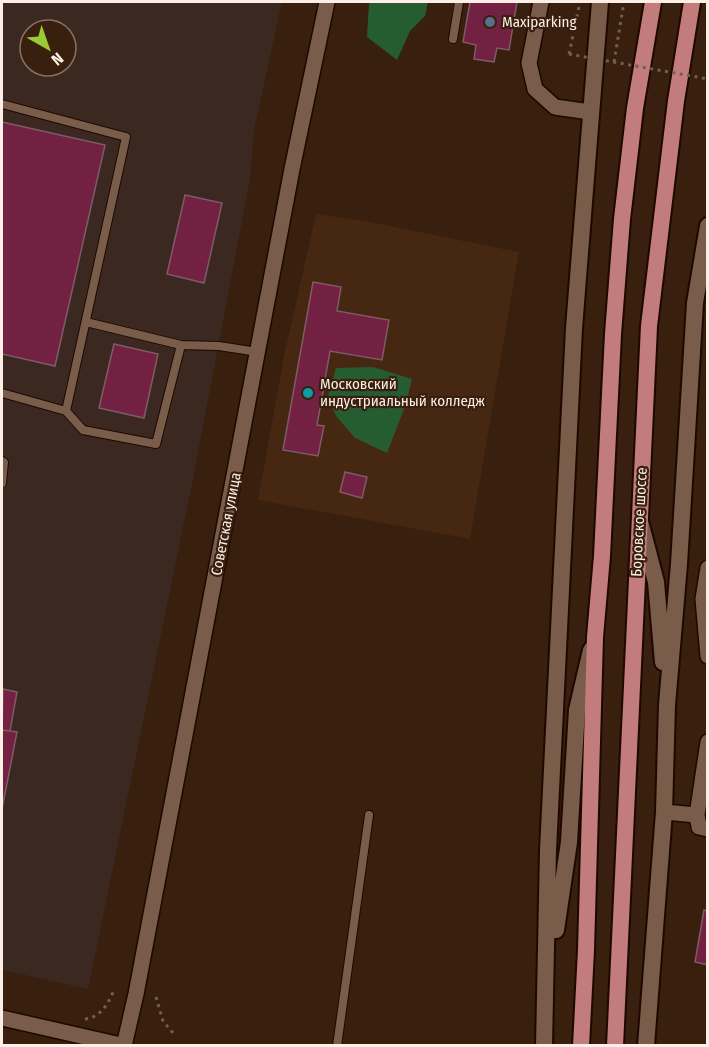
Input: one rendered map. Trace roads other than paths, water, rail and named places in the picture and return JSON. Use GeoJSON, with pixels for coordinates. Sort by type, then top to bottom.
{"type":"FeatureCollection","features":[{"type":"Feature","properties":{"kind":"main road"},"geometry":{"type":"LineString","coordinates":[[581,1046],[595,637],[602,556],[613,334],[622,219],[635,108],[653,2]]}},
{"type":"Feature","properties":{"kind":"main road","name":"Боровское шоссе"},"geometry":{"type":"LineString","coordinates":[[615,1046],[649,326],[673,124],[692,2]]}},
{"type":"Feature","properties":{"kind":"street","name":"Советская улица"},"geometry":{"type":"LineString","coordinates":[[124,1045],[136,994],[292,169],[327,2]]}},
{"type":"Feature","properties":{"kind":"street"},"geometry":{"type":"LineString","coordinates":[[541,2],[529,63],[535,89],[555,107],[590,112]]}},
{"type":"Feature","properties":{"kind":"street"},"geometry":{"type":"LineString","coordinates":[[544,1046],[548,850],[573,340],[600,2]]}},
{"type":"Feature","properties":{"kind":"street"},"geometry":{"type":"LineString","coordinates":[[646,1046],[664,812],[667,705],[679,564],[695,303],[708,226]]}},
{"type":"Feature","properties":{"kind":"street"},"geometry":{"type":"LineString","coordinates":[[639,518],[656,582],[667,705]]}},
{"type":"Feature","properties":{"kind":"street"},"geometry":{"type":"LineString","coordinates":[[708,568],[705,600],[708,656]]}},
{"type":"Feature","properties":{"kind":"street"},"geometry":{"type":"LineString","coordinates":[[546,978],[569,842],[577,710],[595,637]]}},
{"type":"Feature","properties":{"kind":"street"},"geometry":{"type":"LineString","coordinates":[[708,742],[697,815],[699,827],[708,829]]}},
{"type":"Feature","properties":{"kind":"street"},"geometry":{"type":"LineString","coordinates":[[664,812],[697,815]]}},
{"type":"Feature","properties":{"kind":"street"},"geometry":{"type":"LineString","coordinates":[[2,1018],[124,1045]]}},
{"type":"Feature","properties":{"kind":"lane"},"geometry":{"type":"LineString","coordinates":[[453,39],[459,2]]}},
{"type":"Feature","properties":{"kind":"lane"},"geometry":{"type":"LineString","coordinates":[[2,104],[126,137],[66,411]]}},
{"type":"Feature","properties":{"kind":"lane"},"geometry":{"type":"LineString","coordinates":[[86,322],[181,345],[219,346],[258,352]]}},
{"type":"Feature","properties":{"kind":"lane"},"geometry":{"type":"LineString","coordinates":[[2,393],[66,411],[83,430],[156,444],[181,345]]}},
{"type":"Feature","properties":{"kind":"lane"},"geometry":{"type":"LineString","coordinates":[[2,461],[4,462],[2,483]]}},
{"type":"Feature","properties":{"kind":"lane"},"geometry":{"type":"LineString","coordinates":[[337,1046],[369,815]]}},
{"type":"Feature","properties":{"kind":"place","name":"Maxiparking"},"geometry":{"type":"Point","coordinates":[490,22]}},
{"type":"Feature","properties":{"kind":"place","name":"Московский индустриальный колледж"},"geometry":{"type":"Point","coordinates":[308,393]}}]}
